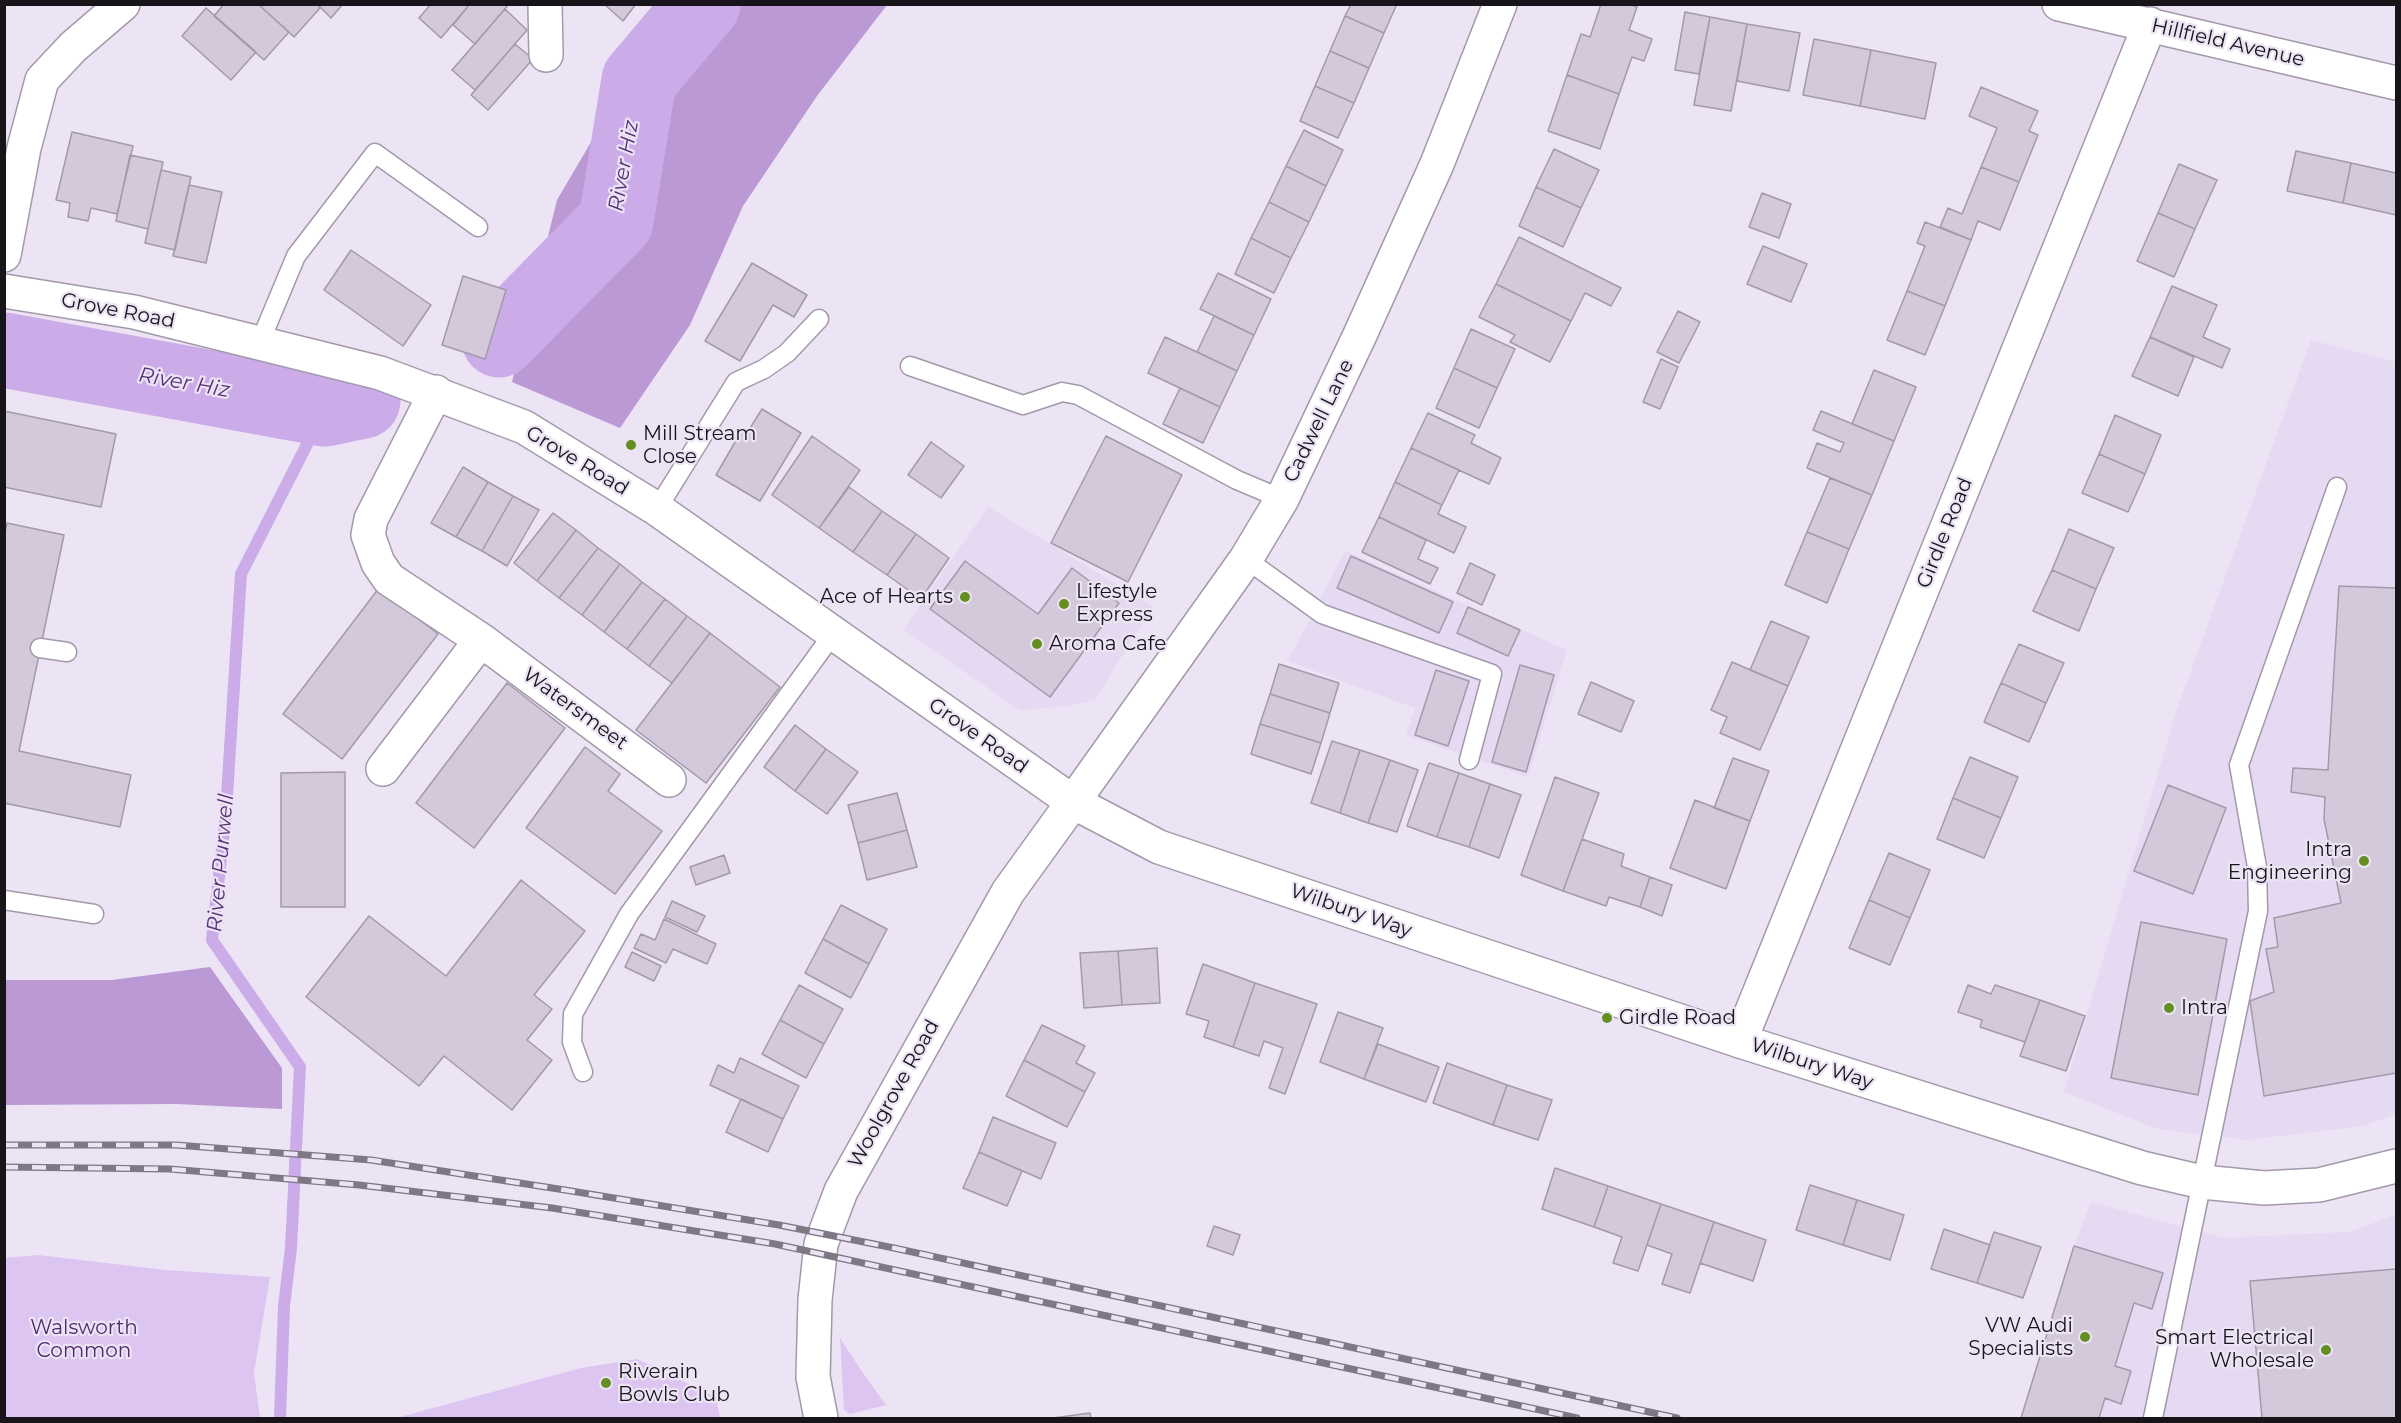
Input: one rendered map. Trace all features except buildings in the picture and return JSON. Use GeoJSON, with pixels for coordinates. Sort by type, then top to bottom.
{"type":"FeatureCollection","features":[{"type":"Feature","properties":{"kind":"street"},"geometry":{"type":"LineString","coordinates":[[4,255],[24,147],[42,80],[66,53],[123,4]]}},
{"type":"Feature","properties":{"kind":"street"},"geometry":{"type":"LineString","coordinates":[[545,4],[546,55]]}},
{"type":"Feature","properties":{"kind":"street","name":"Cadwell Lane"},"geometry":{"type":"LineString","coordinates":[[1072,802],[1246,559],[1282,499],[1437,164],[1500,4]]}},
{"type":"Feature","properties":{"kind":"street","name":"Hillfield Avenue"},"geometry":{"type":"LineString","coordinates":[[2059,4],[2397,83]]}},
{"type":"Feature","properties":{"kind":"street","name":"Girdle Road"},"geometry":{"type":"LineString","coordinates":[[1740,1041],[2150,24]]}},
{"type":"Feature","properties":{"kind":"street","name":"Grove Road"},"geometry":{"type":"LineString","coordinates":[[4,291],[134,312],[380,373],[436,392],[524,427],[657,509],[1072,802]]}},
{"type":"Feature","properties":{"kind":"street","name":"Watersmeet"},"geometry":{"type":"LineString","coordinates":[[436,392],[371,519],[368,535],[371,550],[388,579],[481,640],[669,780]]}},
{"type":"Feature","properties":{"kind":"street"},"geometry":{"type":"LineString","coordinates":[[383,769],[481,640]]}},
{"type":"Feature","properties":{"kind":"street","name":"Wilbury Way"},"geometry":{"type":"LineString","coordinates":[[1072,802],[1159,847],[1740,1041],[2086,1152],[2202,1182],[2264,1188],[2319,1185],[2397,1166]]}},
{"type":"Feature","properties":{"kind":"street","name":"Woolgrove Road"},"geometry":{"type":"LineString","coordinates":[[821,1419],[813,1377],[815,1300],[821,1244],[841,1191],[1008,891],[1072,802]]}},
{"type":"Feature","properties":{"kind":"lane"},"geometry":{"type":"LineString","coordinates":[[260,342],[296,256],[375,153],[478,227]]}},
{"type":"Feature","properties":{"kind":"lane"},"geometry":{"type":"LineString","coordinates":[[657,509],[736,382],[764,369],[787,353],[819,319]]}},
{"type":"Feature","properties":{"kind":"lane"},"geometry":{"type":"LineString","coordinates":[[910,366],[1023,405],[1062,392],[1078,395],[1237,480],[1282,499]]}},
{"type":"Feature","properties":{"kind":"lane"},"geometry":{"type":"LineString","coordinates":[[2153,1419],[2258,910],[2257,867],[2239,765],[2337,487]]}},
{"type":"Feature","properties":{"kind":"lane"},"geometry":{"type":"LineString","coordinates":[[1246,559],[1322,614],[1492,674],[1469,760]]}},
{"type":"Feature","properties":{"kind":"lane"},"geometry":{"type":"LineString","coordinates":[[583,1072],[572,1042],[573,1014],[629,914],[834,634]]}},
{"type":"Feature","properties":{"kind":"lane"},"geometry":{"type":"LineString","coordinates":[[40,648],[67,652]]}},
{"type":"Feature","properties":{"kind":"lane"},"geometry":{"type":"LineString","coordinates":[[4,900],[94,914]]}},
{"type":"Feature","properties":{"kind":"shaded area"},"geometry":{"type":"Polygon","coordinates":[[[664,5],[887,5],[817,96],[743,206],[690,325],[620,428],[512,382],[557,200],[607,115],[664,5]]]}},
{"type":"Feature","properties":{"kind":"shaded area"},"geometry":{"type":"Polygon","coordinates":[[[2311,340],[2396,362],[2396,1114],[2363,1126],[2247,1140],[2158,1129],[2064,1092],[2176,712],[2311,340]]]}},
{"type":"Feature","properties":{"kind":"shaded area"},"geometry":{"type":"Polygon","coordinates":[[[988,507],[1153,606],[1095,700],[1068,706],[1020,710],[903,630],[988,507]]]}},
{"type":"Feature","properties":{"kind":"shaded area"},"geometry":{"type":"Polygon","coordinates":[[[1345,551],[1567,650],[1528,777],[1406,735],[1415,708],[1288,661],[1345,551]]]}},
{"type":"Feature","properties":{"kind":"shaded area"},"geometry":{"type":"Polygon","coordinates":[[[210,967],[282,1068],[282,1109],[176,1104],[5,1105],[5,980],[112,980],[210,967]]]}},
{"type":"Feature","properties":{"kind":"shaded area"},"geometry":{"type":"Polygon","coordinates":[[[2091,1202],[2224,1238],[2348,1232],[2396,1215],[2396,1418],[2021,1418],[2074,1246],[2091,1202]]]}},
{"type":"Feature","properties":{"kind":"green space","name":"Walsworth Common"},"geometry":{"type":"Polygon","coordinates":[[[38,1255],[166,1270],[270,1277],[254,1373],[260,1418],[5,1418],[5,1258],[38,1255]]]}},
{"type":"Feature","properties":{"kind":"green space"},"geometry":{"type":"Polygon","coordinates":[[[840,1338],[886,1405],[850,1414],[844,1410],[840,1338]]]}},
{"type":"Feature","properties":{"kind":"green space","name":"Riverain Bowls Club"},"geometry":{"type":"Polygon","coordinates":[[[637,1359],[716,1397],[720,1418],[396,1418],[581,1368],[637,1359]]]}},
{"type":"Feature","properties":{"kind":"waterway","name":"River Hiz"},"geometry":{"type":"LineString","coordinates":[[499,340],[616,221],[639,80],[703,4]]}},
{"type":"Feature","properties":{"kind":"waterway","name":"River Hiz"},"geometry":{"type":"LineString","coordinates":[[4,350],[325,409],[363,401]]}},
{"type":"Feature","properties":{"kind":"waterway","name":"River Purwell"},"geometry":{"type":"LineString","coordinates":[[280,1418],[284,1306],[291,1248],[300,1067],[212,940],[226,812],[241,574],[325,409]]}},
{"type":"Feature","properties":{"kind":"railway"},"geometry":{"type":"LineString","coordinates":[[4,1145],[176,1145],[371,1160],[565,1190],[779,1225],[894,1248],[1677,1418]]}},
{"type":"Feature","properties":{"kind":"railway"},"geometry":{"type":"LineString","coordinates":[[4,1167],[170,1169],[359,1185],[552,1208],[775,1244],[1577,1418]]}},
{"type":"Feature","properties":{"kind":"place","name":"Mill Stream Close"},"geometry":{"type":"Point","coordinates":[631,445]}},
{"type":"Feature","properties":{"kind":"place","name":"Ace of Hearts"},"geometry":{"type":"Point","coordinates":[965,597]}},
{"type":"Feature","properties":{"kind":"place","name":"Lifestyle Express"},"geometry":{"type":"Point","coordinates":[1064,604]}},
{"type":"Feature","properties":{"kind":"place","name":"Aroma Cafe"},"geometry":{"type":"Point","coordinates":[1037,644]}},
{"type":"Feature","properties":{"kind":"place","name":"Intra Engineering"},"geometry":{"type":"Point","coordinates":[2364,861]}},
{"type":"Feature","properties":{"kind":"place","name":"Intra"},"geometry":{"type":"Point","coordinates":[2169,1008]}},
{"type":"Feature","properties":{"kind":"place","name":"Girdle Road"},"geometry":{"type":"Point","coordinates":[1607,1018]}},
{"type":"Feature","properties":{"kind":"place","name":"VW Audi Specialists"},"geometry":{"type":"Point","coordinates":[2085,1337]}},
{"type":"Feature","properties":{"kind":"place","name":"Smart Electrical Wholesale"},"geometry":{"type":"Point","coordinates":[2326,1350]}},
{"type":"Feature","properties":{"kind":"place","name":"Riverain Bowls Club"},"geometry":{"type":"Point","coordinates":[606,1383]}}]}
